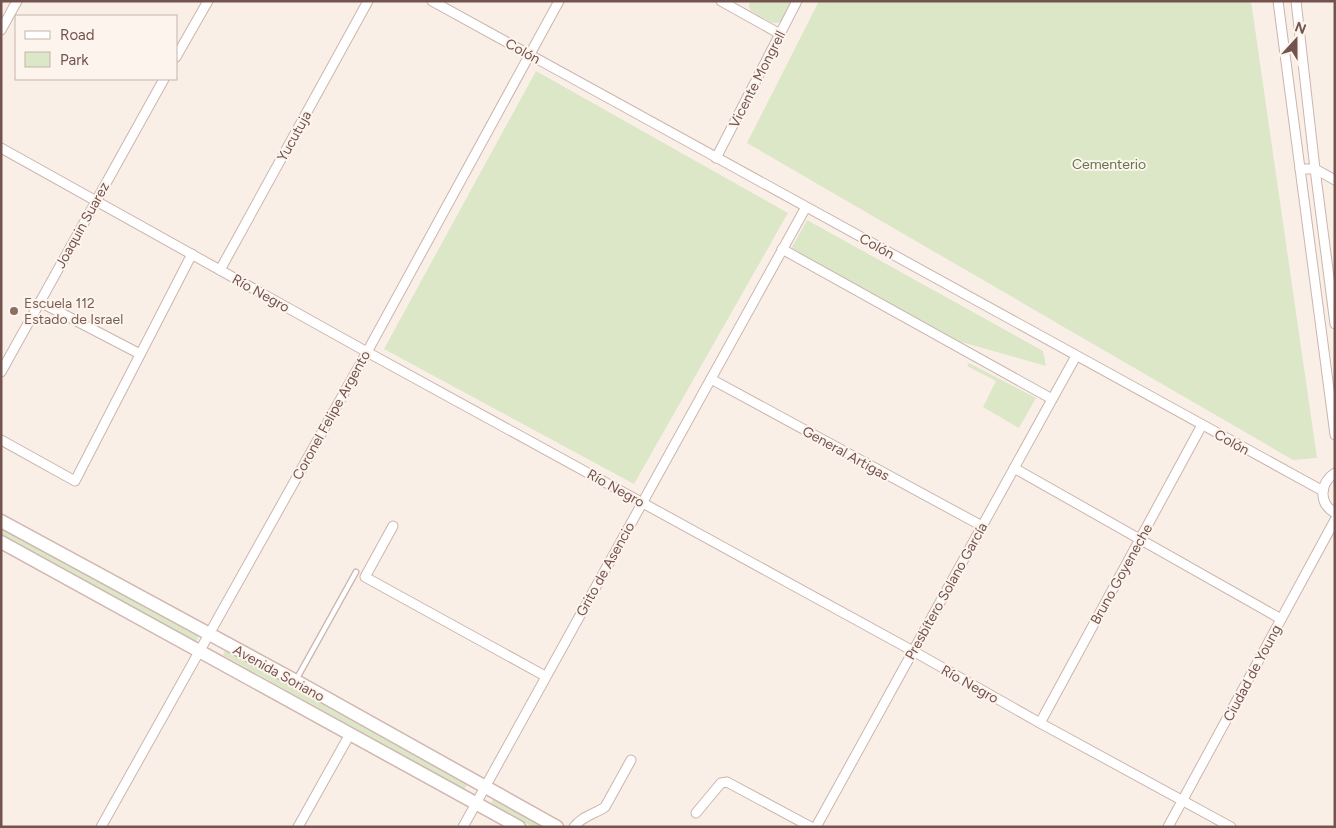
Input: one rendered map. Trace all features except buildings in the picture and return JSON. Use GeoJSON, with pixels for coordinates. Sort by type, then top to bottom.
{"type":"FeatureCollection","features":[{"type":"Feature","properties":{"kind":"street"},"geometry":{"type":"LineString","coordinates":[[1,30],[17,1]]}},
{"type":"Feature","properties":{"kind":"street"},"geometry":{"type":"LineString","coordinates":[[178,54],[208,1]]}},
{"type":"Feature","properties":{"kind":"street","name":"Yucutuja"},"geometry":{"type":"LineString","coordinates":[[220,270],[368,1]]}},
{"type":"Feature","properties":{"kind":"street","name":"Colón"},"geometry":{"type":"LineString","coordinates":[[432,1],[1322,492]]}},
{"type":"Feature","properties":{"kind":"street","name":"Coronel Felipe Argento"},"geometry":{"type":"LineString","coordinates":[[101,827],[367,352],[559,1]]}},
{"type":"Feature","properties":{"kind":"street"},"geometry":{"type":"LineString","coordinates":[[721,1],[738,5],[780,34]]}},
{"type":"Feature","properties":{"kind":"street","name":"Vicente Mongrell"},"geometry":{"type":"LineString","coordinates":[[716,158],[797,1]]}},
{"type":"Feature","properties":{"kind":"street"},"geometry":{"type":"LineString","coordinates":[[1278,1],[1335,435]]}},
{"type":"Feature","properties":{"kind":"street"},"geometry":{"type":"LineString","coordinates":[[1296,1],[1335,324]]}},
{"type":"Feature","properties":{"kind":"street","name":"Joaquin Suarez"},"geometry":{"type":"LineString","coordinates":[[1,372],[163,80]]}},
{"type":"Feature","properties":{"kind":"street","name":"Río Negro"},"geometry":{"type":"LineString","coordinates":[[1,148],[367,352],[1231,827]]}},
{"type":"Feature","properties":{"kind":"street"},"geometry":{"type":"LineString","coordinates":[[1300,169],[1315,169],[1335,180]]}},
{"type":"Feature","properties":{"kind":"street","name":"Grito de Asencio"},"geometry":{"type":"LineString","coordinates":[[462,827],[806,207]]}},
{"type":"Feature","properties":{"kind":"street"},"geometry":{"type":"LineString","coordinates":[[782,249],[1052,399]]}},
{"type":"Feature","properties":{"kind":"street"},"geometry":{"type":"LineString","coordinates":[[1,440],[75,481],[192,254]]}},
{"type":"Feature","properties":{"kind":"street"},"geometry":{"type":"LineString","coordinates":[[40,302],[140,354]]}},
{"type":"Feature","properties":{"kind":"street","name":"Presbítero Solano García"},"geometry":{"type":"LineString","coordinates":[[816,827],[1076,356]]}},
{"type":"Feature","properties":{"kind":"street","name":"General Artigas"},"geometry":{"type":"LineString","coordinates":[[711,379],[982,526]]}},
{"type":"Feature","properties":{"kind":"street","name":"Bruno Goyeneche"},"geometry":{"type":"LineString","coordinates":[[1040,723],[1202,425]]}},
{"type":"Feature","properties":{"kind":"street"},"geometry":{"type":"LineString","coordinates":[[1014,468],[1281,619]]}},
{"type":"Feature","properties":{"kind":"street"},"geometry":{"type":"LineString","coordinates":[[1335,473],[1328,478],[1322,492],[1326,506],[1335,513]]}},
{"type":"Feature","properties":{"kind":"street","name":"Ciudad de Young"},"geometry":{"type":"LineString","coordinates":[[1168,827],[1335,520]]}},
{"type":"Feature","properties":{"kind":"street","name":"Avenida Soriano"},"geometry":{"type":"LineString","coordinates":[[1,521],[557,827]]}},
{"type":"Feature","properties":{"kind":"street"},"geometry":{"type":"LineString","coordinates":[[393,526],[365,577],[545,676]]}},
{"type":"Feature","properties":{"kind":"street","name":"Avenida Soriano"},"geometry":{"type":"LineString","coordinates":[[1,542],[519,827]]}},
{"type":"Feature","properties":{"kind":"street"},"geometry":{"type":"LineString","coordinates":[[298,827],[350,734]]}},
{"type":"Feature","properties":{"kind":"street"},"geometry":{"type":"LineString","coordinates":[[574,827],[577,822],[599,812],[605,807],[631,760]]}},
{"type":"Feature","properties":{"kind":"street"},"geometry":{"type":"LineString","coordinates":[[696,812],[721,783],[727,782],[811,827]]}},
{"type":"Feature","properties":{"kind":"lane"},"geometry":{"type":"LineString","coordinates":[[296,682],[356,572]]}},
{"type":"Feature","properties":{"kind":"green space"},"geometry":{"type":"Polygon","coordinates":[[[750,1],[794,1],[784,17],[777,23],[751,11],[749,7],[750,1]]]}},
{"type":"Feature","properties":{"kind":"green space","name":"Cementerio"},"geometry":{"type":"Polygon","coordinates":[[[819,1],[1251,1],[1317,458],[1293,460],[747,143],[819,1]]]}},
{"type":"Feature","properties":{"kind":"green space"},"geometry":{"type":"Polygon","coordinates":[[[536,71],[788,213],[634,484],[384,349],[536,71]]]}},
{"type":"Feature","properties":{"kind":"green space"},"geometry":{"type":"Polygon","coordinates":[[[807,220],[1043,351],[1046,366],[961,342],[791,249],[807,220]]]}},
{"type":"Feature","properties":{"kind":"green space"},"geometry":{"type":"Polygon","coordinates":[[[969,363],[1036,398],[1019,428],[983,407],[996,381],[967,366],[969,363]]]}},
{"type":"Feature","properties":{"kind":"green space"},"geometry":{"type":"Polygon","coordinates":[[[1,526],[199,636],[196,642],[1,534],[1,526]]]}},
{"type":"Feature","properties":{"kind":"green space"},"geometry":{"type":"Polygon","coordinates":[[[225,650],[467,785],[464,790],[223,655],[225,650]]]}},
{"type":"Feature","properties":{"kind":"green space"},"geometry":{"type":"Polygon","coordinates":[[[494,797],[547,827],[533,827],[491,803],[494,797]]]}},
{"type":"Feature","properties":{"kind":"place","name":"Escuela 112 Estado de Israel"},"geometry":{"type":"Point","coordinates":[14,311]}}]}
